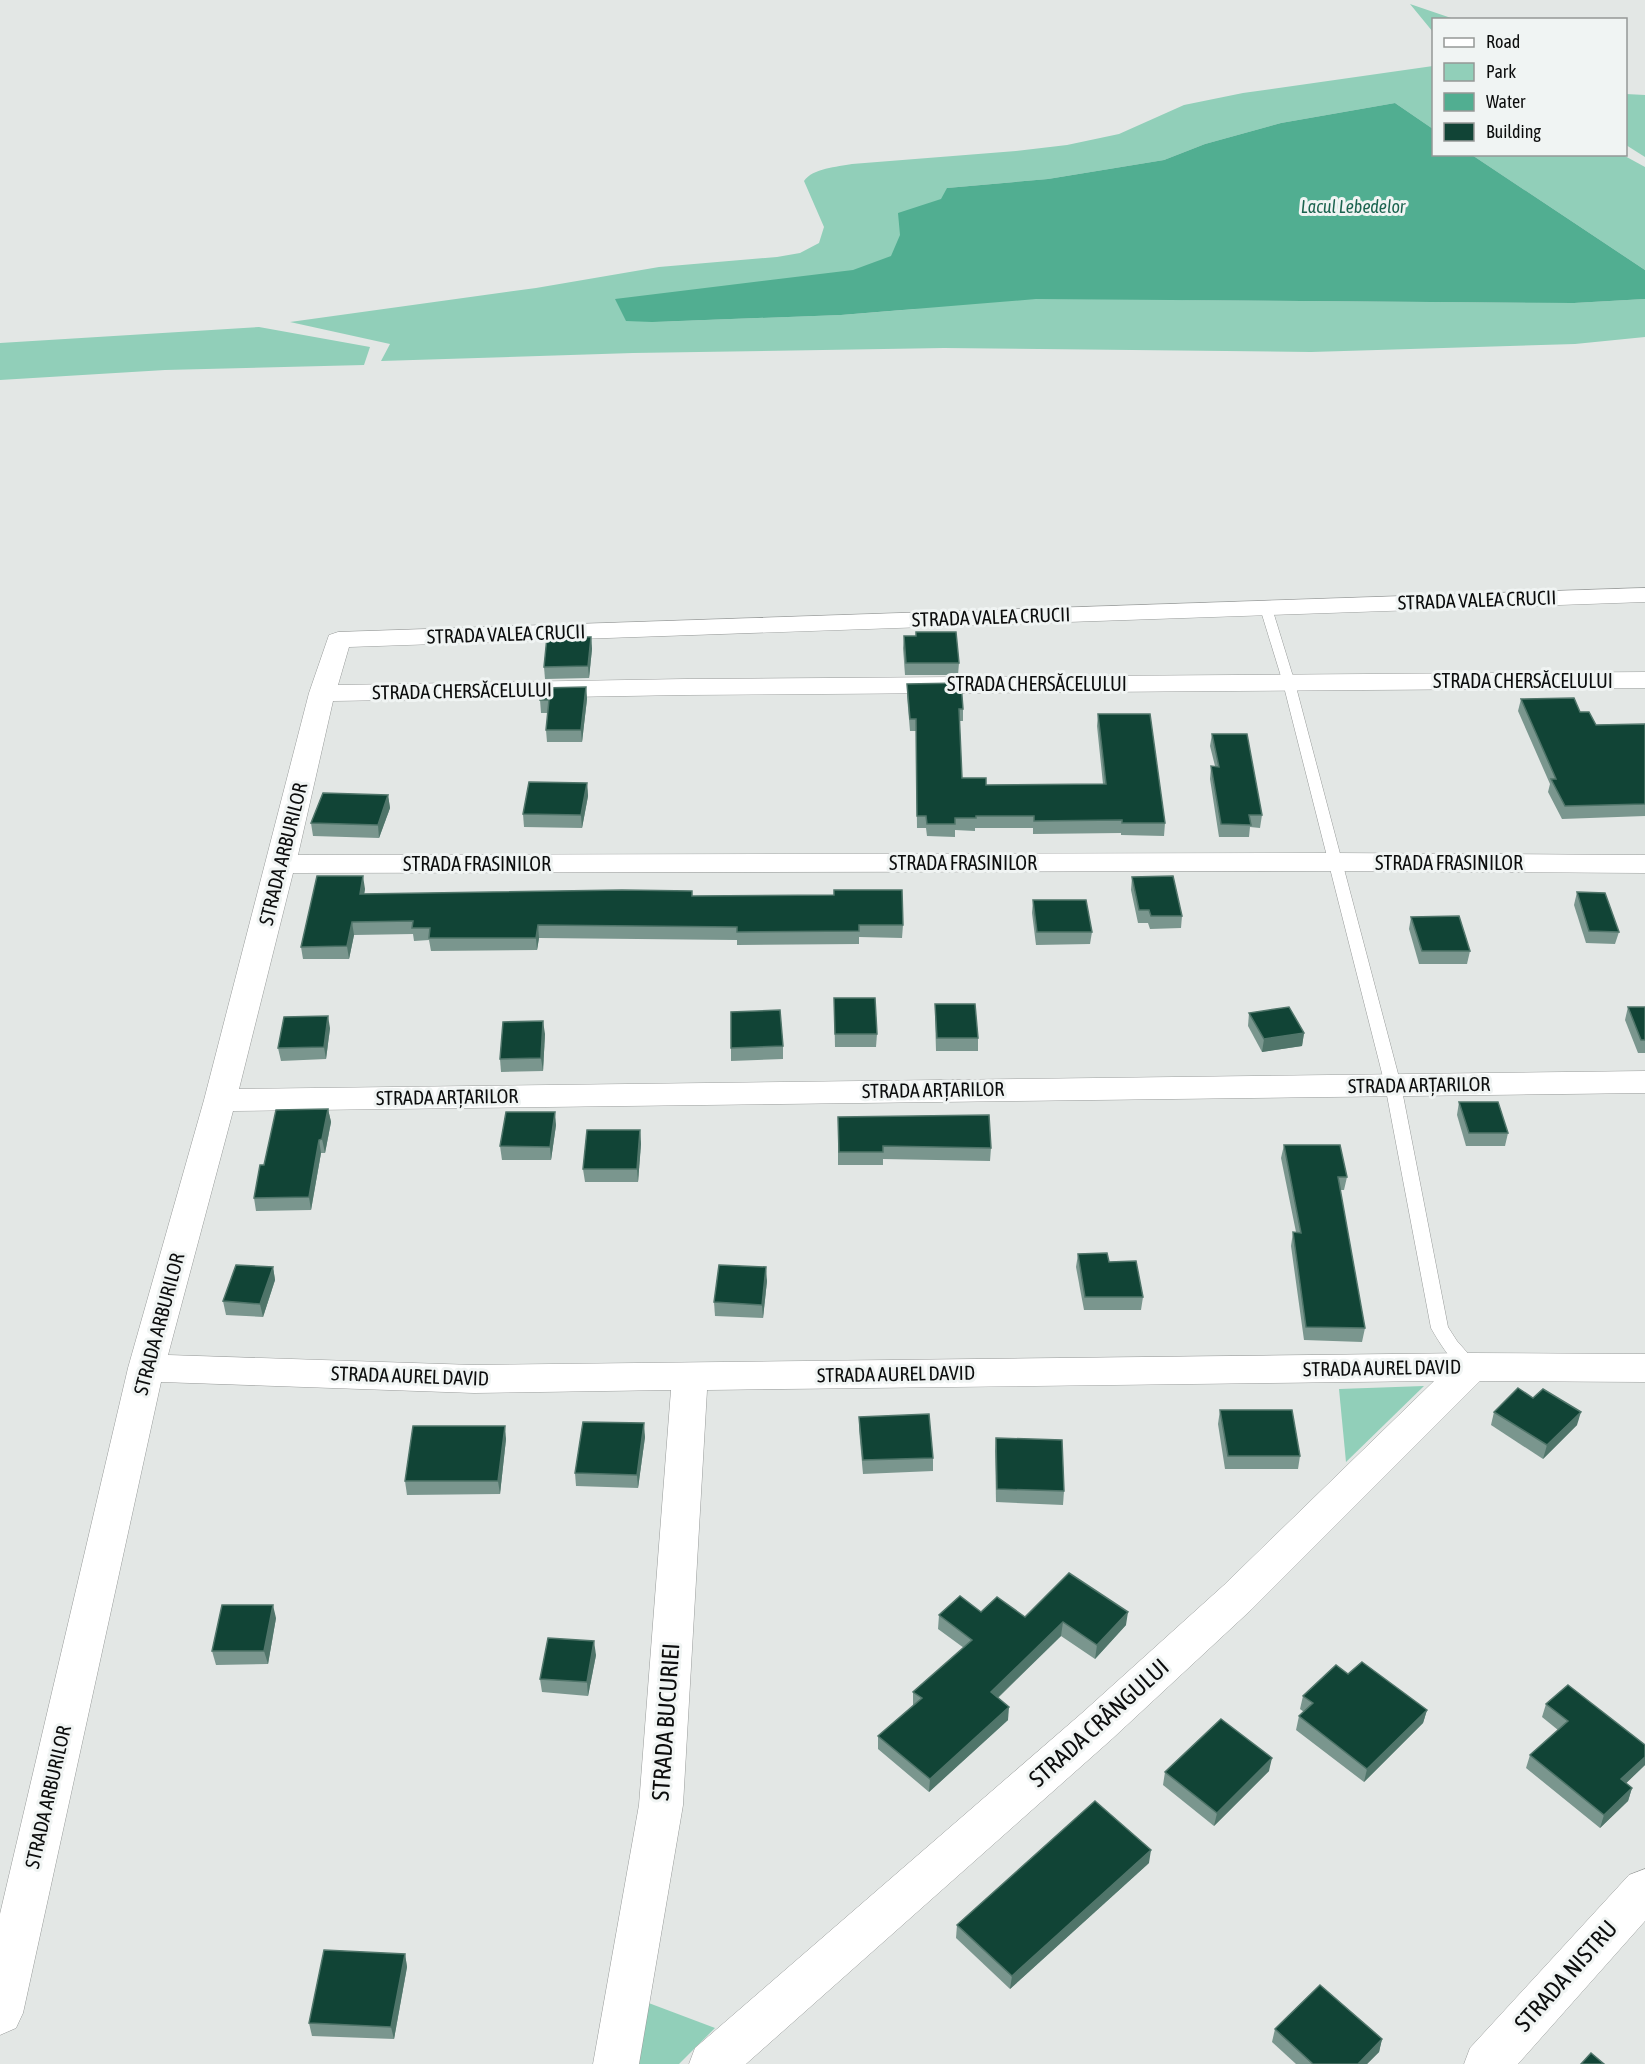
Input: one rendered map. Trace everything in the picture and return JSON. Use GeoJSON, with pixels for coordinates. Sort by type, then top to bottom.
{"type":"FeatureCollection","features":[{"type":"Feature","properties":{"kind":"street","name":"STRADA VALEA CRUCII"},"geometry":{"type":"LineString","coordinates":[[338,640],[1645,595]]}},
{"type":"Feature","properties":{"kind":"street","name":"STRADA ARBURILOR"},"geometry":{"type":"LineString","coordinates":[[0,2013],[146,1368],[220,1100],[322,693],[338,640]]}},
{"type":"Feature","properties":{"kind":"street","name":"STRADA CHERSĂCELULUI"},"geometry":{"type":"LineString","coordinates":[[322,693],[685,687],[1645,680]]}},
{"type":"Feature","properties":{"kind":"street","name":"STRADA FRASINILOR"},"geometry":{"type":"LineString","coordinates":[[281,864],[1334,862],[1645,864]]}},
{"type":"Feature","properties":{"kind":"street","name":"STRADA ARȚARILOR"},"geometry":{"type":"LineString","coordinates":[[220,1100],[1645,1082]]}},
{"type":"Feature","properties":{"kind":"street","name":"STRADA AUREL DAVID"},"geometry":{"type":"LineString","coordinates":[[146,1368],[474,1379],[1471,1367],[1645,1368]]}},
{"type":"Feature","properties":{"kind":"street","name":"STRADA CRÂNGULUI"},"geometry":{"type":"LineString","coordinates":[[712,2064],[1106,1718],[1238,1597],[1471,1367]]}},
{"type":"Feature","properties":{"kind":"street","name":"STRADA BUCURIEI"},"geometry":{"type":"LineString","coordinates":[[616,2064],[661,1805],[690,1376]]}},
{"type":"Feature","properties":{"kind":"street","name":"STRADA NISTRU"},"geometry":{"type":"LineString","coordinates":[[1487,2064],[1645,1889]]}},
{"type":"Feature","properties":{"kind":"lane"},"geometry":{"type":"LineString","coordinates":[[1266,608],[1289,683],[1393,1085],[1440,1328],[1451,1346],[1471,1367]]}},
{"type":"Feature","properties":{"kind":"green space"},"geometry":{"type":"Polygon","coordinates":[[[1410,4],[1451,18],[1432,18],[1432,31],[1410,4]]]}},
{"type":"Feature","properties":{"kind":"green space"},"geometry":{"type":"Polygon","coordinates":[[[1432,66],[1432,128],[1395,103],[1281,123],[1205,144],[1164,160],[1048,179],[947,188],[1179,300],[1574,303],[1645,299],[1645,337],[1575,344],[1311,352],[944,348],[633,353],[381,361],[390,344],[290,322],[536,288],[659,267],[800,253],[819,243],[824,227],[804,181],[813,173],[852,164],[1067,145],[1119,134],[1184,105],[1243,93],[1432,66]],[[915,309],[652,322],[841,315],[915,309]]]}},
{"type":"Feature","properties":{"kind":"green space"},"geometry":{"type":"Polygon","coordinates":[[[1627,94],[1645,95],[1645,157],[1627,146],[1627,94]]]}},
{"type":"Feature","properties":{"kind":"green space"},"geometry":{"type":"Polygon","coordinates":[[[1474,156],[1625,156],[1645,167],[1645,270],[1474,156]]]}},
{"type":"Feature","properties":{"kind":"green space"},"geometry":{"type":"Polygon","coordinates":[[[259,327],[370,347],[364,365],[165,370],[0,380],[0,343],[259,327]]]}},
{"type":"Feature","properties":{"kind":"green space"},"geometry":{"type":"Polygon","coordinates":[[[1424,1386],[1346,1462],[1339,1389],[1424,1386]]]}},
{"type":"Feature","properties":{"kind":"green space"},"geometry":{"type":"Polygon","coordinates":[[[646,2002],[715,2028],[679,2064],[634,2064],[646,2002]]]}},
{"type":"Feature","properties":{"kind":"water","name":"Lacul Lebedelor"},"geometry":{"type":"Polygon","coordinates":[[[1395,103],[1432,128],[1432,156],[1474,156],[1645,270],[1645,299],[1574,303],[1036,299],[841,315],[652,322],[626,321],[615,299],[853,270],[891,256],[900,235],[898,213],[941,199],[947,188],[1048,179],[1164,160],[1205,144],[1281,123],[1395,103]]]}},
{"type":"Feature","properties":{"kind":"building"},"geometry":{"type":"Polygon","coordinates":[[[916,632],[956,632],[959,663],[906,663],[904,636],[916,636],[916,632]]]}},
{"type":"Feature","properties":{"kind":"building"},"geometry":{"type":"Polygon","coordinates":[[[547,637],[591,637],[588,666],[544,667],[547,637]]]}},
{"type":"Feature","properties":{"kind":"building"},"geometry":{"type":"Polygon","coordinates":[[[961,683],[963,709],[959,709],[962,778],[986,778],[986,785],[1106,784],[1098,714],[1150,714],[1165,823],[1122,823],[1122,820],[1034,821],[1034,816],[976,816],[976,818],[955,818],[955,824],[927,824],[926,816],[917,816],[916,719],[910,719],[907,684],[961,683]]]}},
{"type":"Feature","properties":{"kind":"building"},"geometry":{"type":"Polygon","coordinates":[[[586,687],[581,730],[546,730],[549,700],[540,700],[542,688],[586,687]]]}},
{"type":"Feature","properties":{"kind":"building"},"geometry":{"type":"Polygon","coordinates":[[[1574,698],[1580,712],[1589,712],[1596,725],[1645,724],[1645,804],[1565,806],[1551,779],[1556,779],[1521,699],[1574,698]]]}},
{"type":"Feature","properties":{"kind":"building"},"geometry":{"type":"Polygon","coordinates":[[[1212,734],[1247,734],[1262,815],[1249,815],[1251,825],[1221,824],[1211,766],[1219,767],[1212,734]]]}},
{"type":"Feature","properties":{"kind":"building"},"geometry":{"type":"Polygon","coordinates":[[[529,782],[587,783],[581,815],[523,814],[529,782]]]}},
{"type":"Feature","properties":{"kind":"building"},"geometry":{"type":"Polygon","coordinates":[[[323,793],[388,795],[378,825],[311,823],[323,793]]]}},
{"type":"Feature","properties":{"kind":"building"},"geometry":{"type":"Polygon","coordinates":[[[317,876],[363,876],[360,894],[622,890],[692,891],[692,896],[834,895],[834,890],[902,890],[903,925],[859,925],[859,931],[737,932],[737,927],[538,925],[536,938],[429,938],[430,928],[412,928],[413,921],[352,922],[347,946],[301,947],[317,876]]]}},
{"type":"Feature","properties":{"kind":"building"},"geometry":{"type":"Polygon","coordinates":[[[1173,876],[1182,916],[1151,916],[1149,910],[1139,910],[1132,877],[1173,876]]]}},
{"type":"Feature","properties":{"kind":"building"},"geometry":{"type":"Polygon","coordinates":[[[1577,892],[1605,893],[1619,932],[1589,931],[1577,892]]]}},
{"type":"Feature","properties":{"kind":"building"},"geometry":{"type":"Polygon","coordinates":[[[1033,900],[1086,900],[1092,932],[1037,932],[1033,900]]]}},
{"type":"Feature","properties":{"kind":"building"},"geometry":{"type":"Polygon","coordinates":[[[1459,916],[1470,951],[1422,951],[1411,917],[1459,916]]]}},
{"type":"Feature","properties":{"kind":"building"},"geometry":{"type":"Polygon","coordinates":[[[834,998],[875,998],[877,1034],[835,1034],[834,998]]]}},
{"type":"Feature","properties":{"kind":"building"},"geometry":{"type":"Polygon","coordinates":[[[935,1004],[975,1004],[978,1038],[937,1038],[935,1004]]]}},
{"type":"Feature","properties":{"kind":"building"},"geometry":{"type":"Polygon","coordinates":[[[1289,1007],[1304,1033],[1264,1039],[1249,1013],[1289,1007]]]}},
{"type":"Feature","properties":{"kind":"building"},"geometry":{"type":"Polygon","coordinates":[[[1628,1007],[1645,1007],[1645,1040],[1641,1040],[1628,1007]]]}},
{"type":"Feature","properties":{"kind":"building"},"geometry":{"type":"Polygon","coordinates":[[[780,1010],[783,1046],[731,1048],[731,1012],[780,1010]]]}},
{"type":"Feature","properties":{"kind":"building"},"geometry":{"type":"Polygon","coordinates":[[[328,1016],[324,1047],[278,1048],[284,1017],[328,1016]]]}},
{"type":"Feature","properties":{"kind":"building"},"geometry":{"type":"Polygon","coordinates":[[[543,1021],[541,1058],[500,1059],[503,1022],[543,1021]]]}},
{"type":"Feature","properties":{"kind":"building"},"geometry":{"type":"Polygon","coordinates":[[[1459,1102],[1498,1102],[1508,1133],[1469,1133],[1459,1102]]]}},
{"type":"Feature","properties":{"kind":"building"},"geometry":{"type":"Polygon","coordinates":[[[328,1109],[322,1139],[319,1140],[309,1197],[254,1198],[260,1165],[264,1165],[276,1110],[328,1109]]]}},
{"type":"Feature","properties":{"kind":"building"},"geometry":{"type":"Polygon","coordinates":[[[506,1112],[555,1112],[550,1147],[500,1146],[506,1112]]]}},
{"type":"Feature","properties":{"kind":"building"},"geometry":{"type":"Polygon","coordinates":[[[989,1115],[991,1148],[883,1146],[883,1152],[839,1152],[838,1117],[989,1115]]]}},
{"type":"Feature","properties":{"kind":"building"},"geometry":{"type":"Polygon","coordinates":[[[587,1130],[640,1130],[637,1169],[583,1169],[587,1130]]]}},
{"type":"Feature","properties":{"kind":"building"},"geometry":{"type":"Polygon","coordinates":[[[1284,1145],[1340,1145],[1347,1177],[1338,1177],[1365,1328],[1306,1327],[1293,1232],[1301,1233],[1284,1145]]]}},
{"type":"Feature","properties":{"kind":"building"},"geometry":{"type":"Polygon","coordinates":[[[1107,1253],[1109,1262],[1136,1261],[1143,1297],[1085,1297],[1078,1254],[1107,1253]]]}},
{"type":"Feature","properties":{"kind":"building"},"geometry":{"type":"Polygon","coordinates":[[[236,1265],[273,1267],[260,1304],[223,1301],[236,1265]]]}},
{"type":"Feature","properties":{"kind":"building"},"geometry":{"type":"Polygon","coordinates":[[[719,1265],[766,1267],[762,1305],[714,1302],[719,1265]]]}},
{"type":"Feature","properties":{"kind":"building"},"geometry":{"type":"Polygon","coordinates":[[[1518,1388],[1533,1398],[1543,1389],[1581,1412],[1547,1445],[1494,1412],[1518,1388]]]}},
{"type":"Feature","properties":{"kind":"building"},"geometry":{"type":"Polygon","coordinates":[[[1220,1410],[1292,1410],[1300,1456],[1228,1456],[1220,1410]]]}},
{"type":"Feature","properties":{"kind":"building"},"geometry":{"type":"Polygon","coordinates":[[[929,1414],[933,1458],[863,1460],[859,1417],[929,1414]]]}},
{"type":"Feature","properties":{"kind":"building"},"geometry":{"type":"Polygon","coordinates":[[[583,1422],[644,1423],[637,1475],[575,1473],[583,1422]]]}},
{"type":"Feature","properties":{"kind":"building"},"geometry":{"type":"Polygon","coordinates":[[[413,1426],[505,1426],[498,1481],[405,1481],[413,1426]]]}},
{"type":"Feature","properties":{"kind":"building"},"geometry":{"type":"Polygon","coordinates":[[[996,1438],[1062,1440],[1064,1491],[997,1489],[996,1438]]]}},
{"type":"Feature","properties":{"kind":"building"},"geometry":{"type":"Polygon","coordinates":[[[1069,1573],[1128,1612],[1097,1645],[1063,1622],[991,1692],[1009,1707],[930,1779],[878,1736],[922,1698],[913,1692],[972,1640],[939,1615],[960,1596],[981,1612],[997,1597],[1025,1617],[1069,1573]]]}},
{"type":"Feature","properties":{"kind":"building"},"geometry":{"type":"Polygon","coordinates":[[[222,1605],[273,1605],[264,1651],[212,1651],[222,1605]]]}},
{"type":"Feature","properties":{"kind":"building"},"geometry":{"type":"Polygon","coordinates":[[[548,1638],[594,1641],[587,1682],[540,1679],[548,1638]]]}},
{"type":"Feature","properties":{"kind":"building"},"geometry":{"type":"Polygon","coordinates":[[[1362,1662],[1427,1710],[1367,1769],[1299,1716],[1313,1703],[1303,1696],[1336,1665],[1348,1674],[1362,1662]]]}},
{"type":"Feature","properties":{"kind":"building"},"geometry":{"type":"Polygon","coordinates":[[[1568,1685],[1645,1745],[1645,1757],[1621,1779],[1632,1788],[1604,1815],[1530,1755],[1568,1721],[1546,1704],[1568,1685]]]}},
{"type":"Feature","properties":{"kind":"building"},"geometry":{"type":"Polygon","coordinates":[[[1221,1719],[1272,1758],[1217,1813],[1165,1772],[1221,1719]]]}},
{"type":"Feature","properties":{"kind":"building"},"geometry":{"type":"Polygon","coordinates":[[[1095,1801],[1151,1850],[1012,1976],[957,1925],[1095,1801]]]}},
{"type":"Feature","properties":{"kind":"building"},"geometry":{"type":"Polygon","coordinates":[[[324,1950],[405,1954],[391,2027],[309,2023],[324,1950]]]}},
{"type":"Feature","properties":{"kind":"building"},"geometry":{"type":"Polygon","coordinates":[[[1320,1985],[1382,2039],[1358,2064],[1313,2064],[1275,2029],[1320,1985]]]}},
{"type":"Feature","properties":{"kind":"building"},"geometry":{"type":"Polygon","coordinates":[[[1591,2053],[1604,2064],[1581,2064],[1591,2053]]]}}]}
